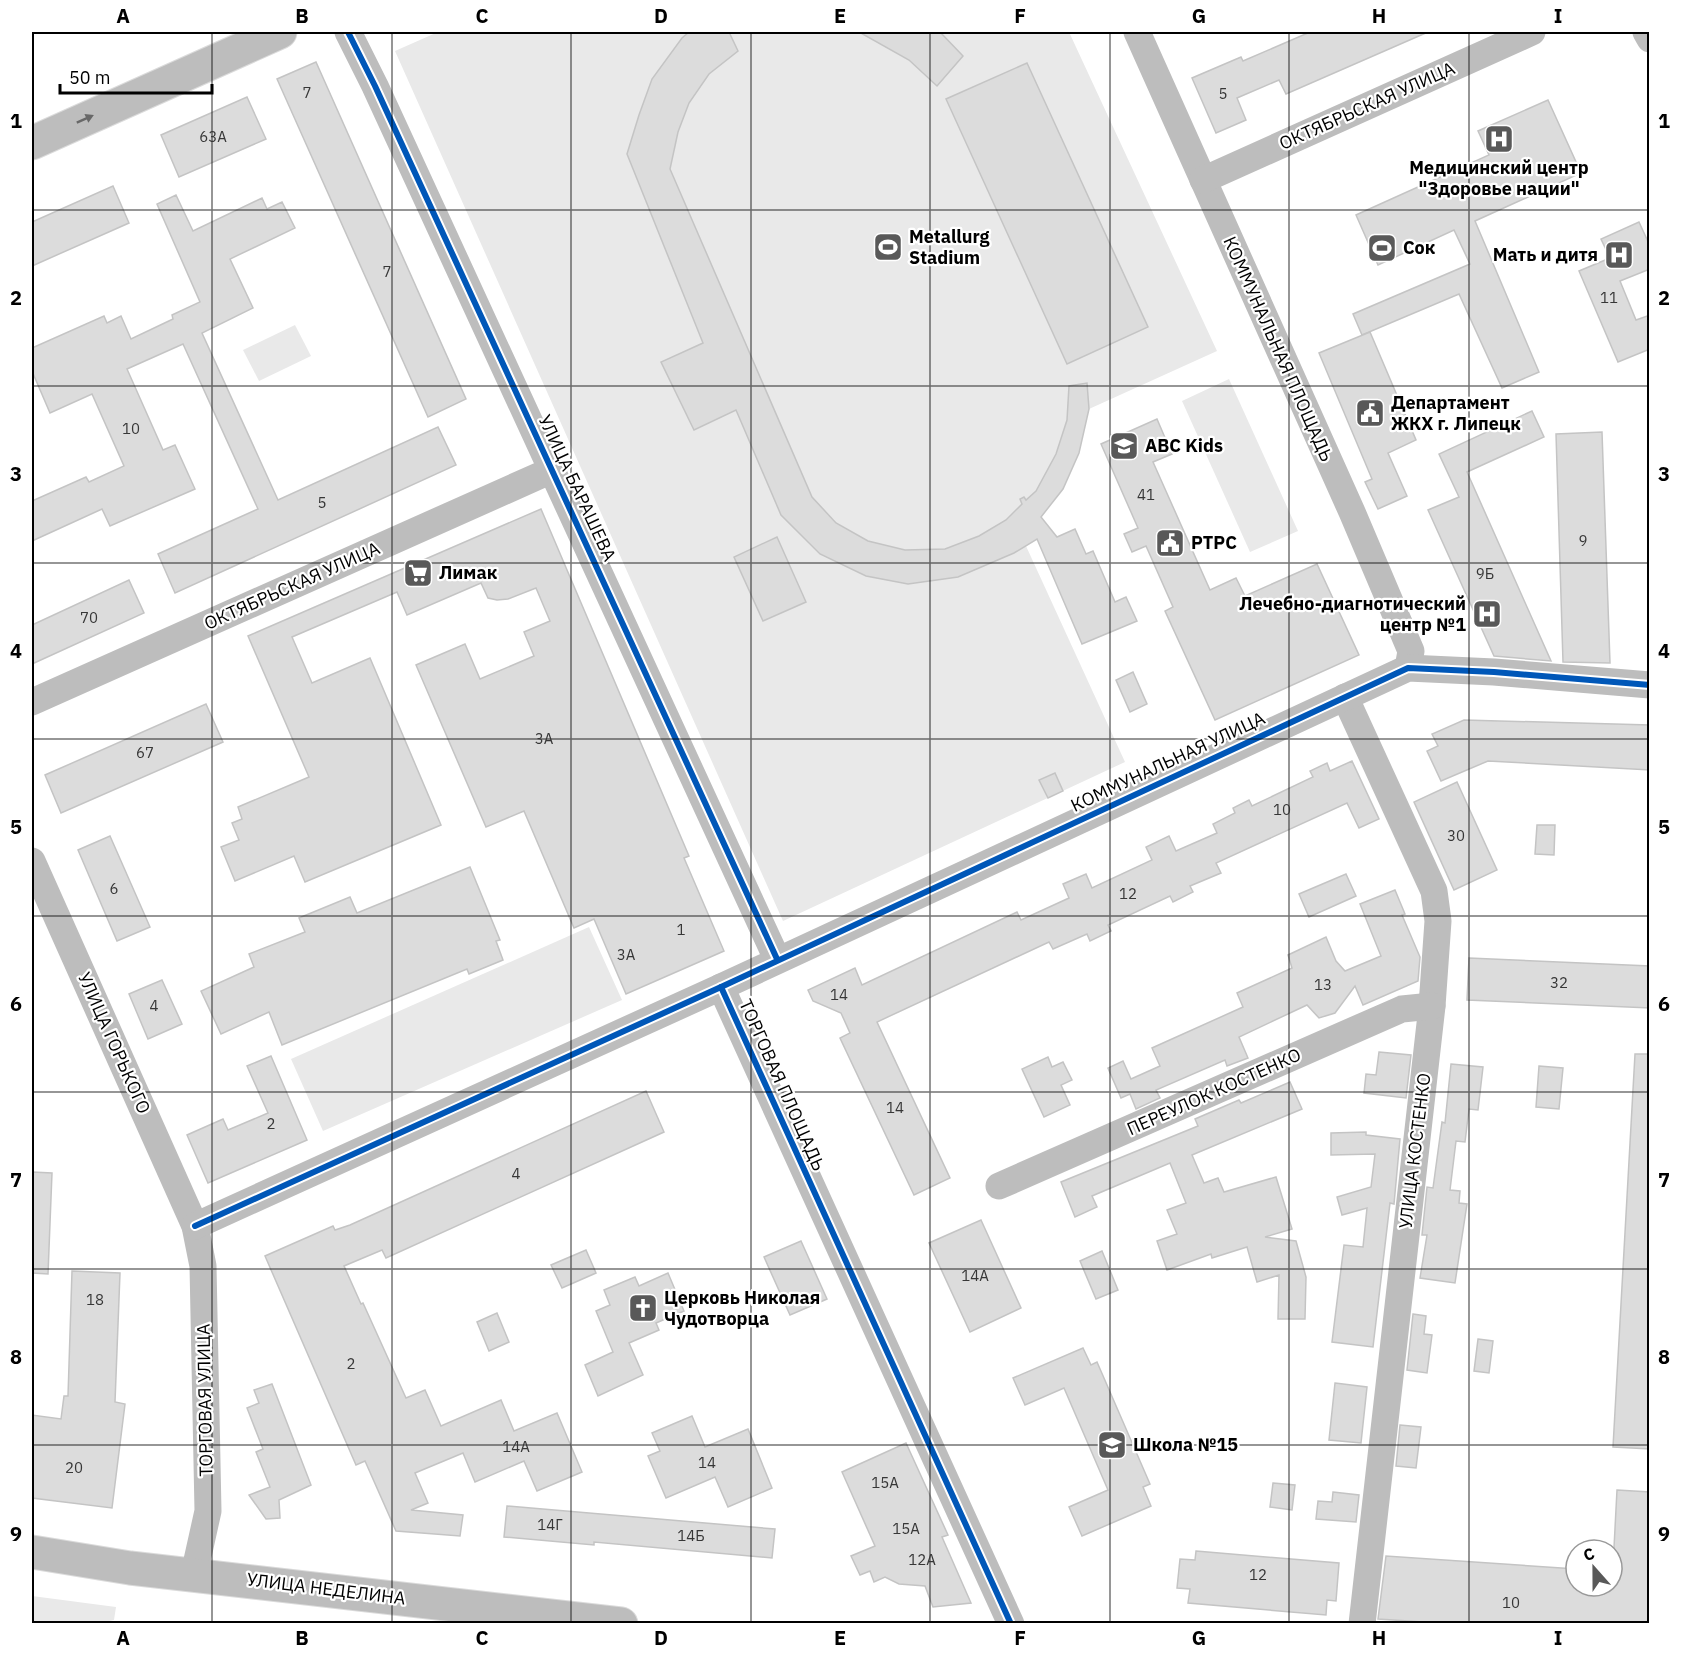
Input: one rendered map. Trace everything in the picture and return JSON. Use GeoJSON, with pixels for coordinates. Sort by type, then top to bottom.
{"type":"FeatureCollection","features":[{"type":"Feature","properties":{"kind":"main road"},"geometry":{"type":"LineString","coordinates":[[32,143],[280,32]]}},
{"type":"Feature","properties":{"kind":"main road","name":"УЛИЦА НЕДЕЛИНА"},"geometry":{"type":"LineString","coordinates":[[32,1552],[129,1568],[609,1623]]}},
{"type":"Feature","properties":{"kind":"street","name":"УЛИЦА БАРАШЕВА"},"geometry":{"type":"LineString","coordinates":[[348,32],[777,959]]}},
{"type":"Feature","properties":{"kind":"street","name":"КОММУНАЛЬНАЯ ПЛОЩАДЬ"},"geometry":{"type":"LineString","coordinates":[[1137,32],[1352,512],[1411,651],[1408,668]]}},
{"type":"Feature","properties":{"kind":"street","name":"ОКТЯБРЬСКАЯ УЛИЦА"},"geometry":{"type":"LineString","coordinates":[[1203,180],[1532,32]]}},
{"type":"Feature","properties":{"kind":"street"},"geometry":{"type":"LineString","coordinates":[[1646,32],[1650,39]]}},
{"type":"Feature","properties":{"kind":"street","name":"ОКТЯБРЬСКАЯ УЛИЦА"},"geometry":{"type":"LineString","coordinates":[[32,702],[552,470]]}},
{"type":"Feature","properties":{"kind":"street","name":"КОММУНАЛЬНАЯ УЛИЦА"},"geometry":{"type":"LineString","coordinates":[[721,987],[777,959],[1408,668],[1494,672],[1650,685]]}},
{"type":"Feature","properties":{"kind":"street","name":"УЛИЦА КОСТЕНКО"},"geometry":{"type":"LineString","coordinates":[[1345,697],[1434,891],[1438,921],[1432,1006],[1362,1623]]}},
{"type":"Feature","properties":{"kind":"street","name":"УЛИЦА ГОРЬКОГО"},"geometry":{"type":"LineString","coordinates":[[32,861],[195,1226]]}},
{"type":"Feature","properties":{"kind":"street","name":"ТОРГОВАЯ ПЛОЩАДЬ"},"geometry":{"type":"LineString","coordinates":[[195,1226],[721,987],[1011,1623]]}},
{"type":"Feature","properties":{"kind":"street","name":"ПЕРЕУЛОК КОСТЕНКО"},"geometry":{"type":"LineString","coordinates":[[999,1186],[1402,1009],[1432,1006]]}},
{"type":"Feature","properties":{"kind":"street","name":"ТОРГОВАЯ УЛИЦА"},"geometry":{"type":"LineString","coordinates":[[194,1574],[208,1511],[203,1266],[195,1226]]}},
{"type":"Feature","properties":{"kind":"shaded area"},"geometry":{"type":"Polygon","coordinates":[[[438,32],[1069,32],[1217,351],[1089,409],[1079,453],[1063,489],[1041,517],[1049,527],[1026,546],[1125,762],[783,921],[395,51],[438,32]]]}},
{"type":"Feature","properties":{"kind":"shaded area"},"geometry":{"type":"Polygon","coordinates":[[[295,325],[311,356],[259,381],[243,350],[295,325]]]}},
{"type":"Feature","properties":{"kind":"shaded area"},"geometry":{"type":"Polygon","coordinates":[[[1229,379],[1298,531],[1250,552],[1182,401],[1229,379]]]}},
{"type":"Feature","properties":{"kind":"shaded area"},"geometry":{"type":"Polygon","coordinates":[[[589,927],[622,1000],[323,1131],[291,1059],[589,927]]]}},
{"type":"Feature","properties":{"kind":"shaded area"},"geometry":{"type":"Polygon","coordinates":[[[32,1596],[116,1607],[114,1620],[94,1624],[32,1623],[32,1596]]]}},
{"type":"Feature","properties":{"kind":"building"},"geometry":{"type":"Polygon","coordinates":[[[689,32],[729,32],[738,51],[709,74],[689,103],[678,132],[670,169],[812,497],[836,523],[868,541],[905,550],[945,549],[979,536],[1006,520],[1022,504],[1020,499],[1024,497],[1026,500],[1036,491],[1056,454],[1067,420],[1069,386],[1087,383],[1089,409],[1079,453],[1063,489],[1041,517],[1057,537],[1075,529],[1086,554],[1093,551],[1115,602],[1126,597],[1137,621],[1082,644],[1037,539],[1014,553],[958,577],[908,584],[866,576],[820,554],[781,515],[736,410],[694,430],[661,362],[703,343],[627,154],[652,79],[689,32]]]}},
{"type":"Feature","properties":{"kind":"building"},"geometry":{"type":"Polygon","coordinates":[[[859,32],[940,32],[963,56],[937,86],[909,60],[859,32]]]}},
{"type":"Feature","properties":{"kind":"building"},"geometry":{"type":"Polygon","coordinates":[[[1310,32],[1428,32],[1286,94],[1279,80],[1237,98],[1246,120],[1216,133],[1192,78],[1241,57],[1243,61],[1310,32]]]}},
{"type":"Feature","properties":{"kind":"building"},"geometry":{"type":"Polygon","coordinates":[[[316,62],[466,399],[428,417],[277,79],[316,62]]]}},
{"type":"Feature","properties":{"kind":"building"},"geometry":{"type":"Polygon","coordinates":[[[1027,63],[1148,327],[1067,364],[946,99],[1027,63]]]}},
{"type":"Feature","properties":{"kind":"building"},"geometry":{"type":"Polygon","coordinates":[[[247,97],[266,139],[179,177],[161,135],[247,97]]]}},
{"type":"Feature","properties":{"kind":"building"},"geometry":{"type":"Polygon","coordinates":[[[1548,100],[1581,173],[1475,221],[1539,372],[1502,388],[1459,294],[1362,335],[1353,314],[1470,264],[1454,230],[1378,265],[1356,215],[1489,155],[1478,131],[1548,100]]]}},
{"type":"Feature","properties":{"kind":"building"},"geometry":{"type":"Polygon","coordinates":[[[113,186],[129,223],[32,266],[32,222],[113,186]]]}},
{"type":"Feature","properties":{"kind":"building"},"geometry":{"type":"Polygon","coordinates":[[[176,195],[193,231],[262,198],[267,209],[282,202],[295,228],[230,259],[253,308],[202,333],[278,500],[438,427],[456,465],[175,593],[158,554],[258,509],[183,344],[127,369],[163,450],[175,445],[195,489],[110,526],[102,509],[32,541],[32,501],[86,477],[89,482],[124,466],[92,394],[50,413],[32,371],[32,348],[104,316],[107,323],[121,316],[131,339],[173,319],[172,315],[200,302],[157,204],[176,195]]]}},
{"type":"Feature","properties":{"kind":"building"},"geometry":{"type":"Polygon","coordinates":[[[1639,222],[1650,246],[1650,269],[1620,281],[1636,320],[1650,315],[1650,349],[1618,362],[1579,271],[1610,258],[1601,239],[1639,222]]]}},
{"type":"Feature","properties":{"kind":"building"},"geometry":{"type":"Polygon","coordinates":[[[1370,332],[1416,440],[1388,453],[1407,496],[1378,509],[1365,482],[1372,479],[1319,353],[1370,332]]]}},
{"type":"Feature","properties":{"kind":"building"},"geometry":{"type":"Polygon","coordinates":[[[1532,411],[1544,437],[1467,472],[1551,661],[1494,656],[1428,510],[1459,497],[1439,454],[1532,411]]]}},
{"type":"Feature","properties":{"kind":"building"},"geometry":{"type":"Polygon","coordinates":[[[1157,419],[1172,454],[1153,462],[1210,590],[1236,578],[1245,596],[1317,564],[1359,655],[1215,720],[1165,611],[1173,607],[1146,546],[1132,552],[1124,534],[1138,528],[1101,444],[1157,419]]]}},
{"type":"Feature","properties":{"kind":"building"},"geometry":{"type":"Polygon","coordinates":[[[1602,432],[1610,663],[1563,662],[1556,434],[1602,432]]]}},
{"type":"Feature","properties":{"kind":"building"},"geometry":{"type":"Polygon","coordinates":[[[541,509],[689,856],[684,858],[724,951],[626,994],[594,919],[574,928],[524,811],[486,827],[416,665],[465,644],[480,679],[534,656],[524,632],[550,621],[536,588],[508,599],[497,600],[488,598],[481,583],[407,615],[397,592],[292,637],[312,683],[370,658],[441,825],[305,882],[294,856],[235,881],[221,847],[239,840],[232,823],[242,819],[238,807],[309,777],[248,636],[541,509]]]}},
{"type":"Feature","properties":{"kind":"building"},"geometry":{"type":"Polygon","coordinates":[[[777,537],[806,602],[763,621],[734,557],[777,537]]]}},
{"type":"Feature","properties":{"kind":"building"},"geometry":{"type":"Polygon","coordinates":[[[129,580],[144,613],[32,664],[32,625],[129,580]]]}},
{"type":"Feature","properties":{"kind":"building"},"geometry":{"type":"Polygon","coordinates":[[[1133,672],[1147,704],[1130,712],[1116,680],[1133,672]]]}},
{"type":"Feature","properties":{"kind":"building"},"geometry":{"type":"Polygon","coordinates":[[[206,704],[223,742],[61,813],[45,775],[206,704]]]}},
{"type":"Feature","properties":{"kind":"building"},"geometry":{"type":"Polygon","coordinates":[[[1464,720],[1650,725],[1650,770],[1488,761],[1441,781],[1427,751],[1438,746],[1432,734],[1464,720]]]}},
{"type":"Feature","properties":{"kind":"building"},"geometry":{"type":"Polygon","coordinates":[[[1352,761],[1379,819],[1359,828],[1347,803],[1216,863],[1221,873],[1190,886],[1193,892],[1173,902],[1170,896],[1108,925],[1111,931],[1090,941],[1087,934],[1053,949],[1049,942],[877,1022],[950,1178],[914,1195],[840,1038],[850,1033],[841,1013],[813,1001],[808,990],[855,968],[862,985],[1017,912],[1021,920],[1069,898],[1063,884],[1086,874],[1092,888],[1152,860],[1146,847],[1169,836],[1176,851],[1217,833],[1213,824],[1235,813],[1233,808],[1249,800],[1252,806],[1313,777],[1310,771],[1327,763],[1330,771],[1352,761]]]}},
{"type":"Feature","properties":{"kind":"building"},"geometry":{"type":"Polygon","coordinates":[[[1055,773],[1063,791],[1048,798],[1039,780],[1055,773]]]}},
{"type":"Feature","properties":{"kind":"building"},"geometry":{"type":"Polygon","coordinates":[[[1457,782],[1497,870],[1454,890],[1414,802],[1457,782]]]}},
{"type":"Feature","properties":{"kind":"building"},"geometry":{"type":"Polygon","coordinates":[[[1537,825],[1555,825],[1554,855],[1535,854],[1537,825]]]}},
{"type":"Feature","properties":{"kind":"building"},"geometry":{"type":"Polygon","coordinates":[[[110,836],[150,927],[117,941],[78,850],[110,836]]]}},
{"type":"Feature","properties":{"kind":"building"},"geometry":{"type":"Polygon","coordinates":[[[470,867],[500,940],[496,941],[503,960],[469,974],[467,969],[282,1045],[269,1012],[221,1034],[201,991],[254,967],[249,954],[305,932],[299,918],[350,897],[357,913],[470,867]]]}},
{"type":"Feature","properties":{"kind":"building"},"geometry":{"type":"Polygon","coordinates":[[[1346,874],[1356,896],[1309,917],[1299,894],[1346,874]]]}},
{"type":"Feature","properties":{"kind":"building"},"geometry":{"type":"Polygon","coordinates":[[[1395,890],[1405,914],[1402,915],[1420,957],[1418,981],[1363,1005],[1355,986],[1335,1013],[1319,1018],[1307,1005],[1239,1037],[1248,1058],[1227,1066],[1225,1060],[1156,1090],[1160,1098],[1136,1109],[1130,1094],[1121,1098],[1108,1068],[1123,1061],[1131,1079],[1160,1066],[1152,1048],[1243,1007],[1237,993],[1292,968],[1288,955],[1326,937],[1336,961],[1345,971],[1381,956],[1360,904],[1395,890]]]}},
{"type":"Feature","properties":{"kind":"building"},"geometry":{"type":"Polygon","coordinates":[[[1469,958],[1650,966],[1650,1008],[1467,1000],[1469,958]]]}},
{"type":"Feature","properties":{"kind":"building"},"geometry":{"type":"Polygon","coordinates":[[[162,980],[182,1024],[148,1039],[129,994],[162,980]]]}},
{"type":"Feature","properties":{"kind":"building"},"geometry":{"type":"Polygon","coordinates":[[[1379,1052],[1411,1055],[1406,1098],[1364,1093],[1366,1074],[1376,1075],[1379,1052]]]}},
{"type":"Feature","properties":{"kind":"building"},"geometry":{"type":"Polygon","coordinates":[[[1635,1054],[1650,1054],[1650,1449],[1613,1447],[1635,1054]]]}},
{"type":"Feature","properties":{"kind":"building"},"geometry":{"type":"Polygon","coordinates":[[[271,1056],[307,1140],[208,1183],[187,1135],[223,1119],[228,1130],[268,1113],[247,1066],[271,1056]]]}},
{"type":"Feature","properties":{"kind":"building"},"geometry":{"type":"Polygon","coordinates":[[[1048,1057],[1052,1067],[1063,1062],[1072,1080],[1061,1085],[1070,1105],[1044,1117],[1022,1069],[1048,1057]]]}},
{"type":"Feature","properties":{"kind":"building"},"geometry":{"type":"Polygon","coordinates":[[[1451,1064],[1483,1067],[1478,1110],[1469,1109],[1465,1142],[1456,1141],[1450,1190],[1460,1191],[1459,1203],[1467,1204],[1455,1283],[1420,1278],[1427,1235],[1422,1235],[1427,1187],[1433,1188],[1442,1122],[1445,1123],[1451,1064]]]}},
{"type":"Feature","properties":{"kind":"building"},"geometry":{"type":"Polygon","coordinates":[[[1539,1066],[1563,1068],[1559,1109],[1536,1107],[1539,1066]]]}},
{"type":"Feature","properties":{"kind":"building"},"geometry":{"type":"Polygon","coordinates":[[[1290,1082],[1302,1109],[1192,1155],[1204,1183],[1218,1178],[1224,1192],[1276,1177],[1292,1229],[1265,1237],[1296,1241],[1306,1277],[1305,1319],[1278,1319],[1279,1275],[1257,1282],[1247,1247],[1212,1258],[1211,1254],[1167,1270],[1157,1241],[1177,1234],[1167,1210],[1186,1203],[1170,1163],[1092,1196],[1097,1207],[1075,1217],[1061,1182],[1198,1126],[1195,1119],[1290,1082]]]}},
{"type":"Feature","properties":{"kind":"building"},"geometry":{"type":"Polygon","coordinates":[[[646,1091],[664,1132],[386,1258],[382,1250],[344,1266],[406,1398],[425,1390],[441,1426],[501,1400],[514,1431],[557,1413],[582,1472],[537,1491],[524,1461],[475,1482],[463,1453],[415,1473],[428,1503],[411,1510],[463,1515],[460,1536],[396,1531],[365,1461],[356,1465],[265,1256],[333,1226],[335,1230],[350,1225],[646,1091]]]}},
{"type":"Feature","properties":{"kind":"building"},"geometry":{"type":"Polygon","coordinates":[[[1366,1132],[1366,1135],[1400,1139],[1394,1204],[1390,1203],[1373,1347],[1332,1342],[1344,1245],[1363,1247],[1367,1208],[1342,1215],[1337,1197],[1371,1187],[1375,1154],[1331,1155],[1331,1133],[1366,1132]]]}},
{"type":"Feature","properties":{"kind":"building"},"geometry":{"type":"Polygon","coordinates":[[[32,1172],[52,1173],[48,1274],[32,1273],[32,1172]]]}},
{"type":"Feature","properties":{"kind":"building"},"geometry":{"type":"Polygon","coordinates":[[[981,1220],[1021,1308],[970,1332],[929,1243],[981,1220]]]}},
{"type":"Feature","properties":{"kind":"building"},"geometry":{"type":"Polygon","coordinates":[[[801,1241],[827,1299],[790,1315],[764,1257],[801,1241]]]}},
{"type":"Feature","properties":{"kind":"building"},"geometry":{"type":"Polygon","coordinates":[[[586,1250],[596,1273],[562,1288],[551,1265],[586,1250]]]}},
{"type":"Feature","properties":{"kind":"building"},"geometry":{"type":"Polygon","coordinates":[[[1102,1251],[1118,1290],[1096,1299],[1080,1261],[1102,1251]]]}},
{"type":"Feature","properties":{"kind":"building"},"geometry":{"type":"Polygon","coordinates":[[[72,1271],[120,1273],[115,1402],[125,1404],[112,1508],[32,1498],[32,1415],[61,1419],[64,1396],[68,1396],[72,1271]]]}},
{"type":"Feature","properties":{"kind":"building","name":"Церковь Николая Чудотворца"},"geometry":{"type":"Polygon","coordinates":[[[668,1273],[684,1311],[656,1323],[659,1330],[629,1343],[643,1375],[598,1396],[585,1365],[613,1352],[596,1311],[610,1305],[604,1290],[635,1277],[639,1286],[668,1273]]]}},
{"type":"Feature","properties":{"kind":"building"},"geometry":{"type":"Polygon","coordinates":[[[497,1313],[509,1342],[489,1351],[477,1322],[497,1313]]]}},
{"type":"Feature","properties":{"kind":"building"},"geometry":{"type":"Polygon","coordinates":[[[1413,1314],[1426,1316],[1424,1334],[1432,1335],[1427,1373],[1407,1370],[1413,1314]]]}},
{"type":"Feature","properties":{"kind":"building"},"geometry":{"type":"Polygon","coordinates":[[[1478,1339],[1493,1341],[1489,1373],[1474,1371],[1478,1339]]]}},
{"type":"Feature","properties":{"kind":"building"},"geometry":{"type":"Polygon","coordinates":[[[1083,1348],[1091,1365],[1097,1362],[1150,1484],[1143,1487],[1151,1506],[1082,1536],[1069,1507],[1108,1490],[1064,1388],[1025,1405],[1013,1378],[1083,1348]]]}},
{"type":"Feature","properties":{"kind":"building"},"geometry":{"type":"Polygon","coordinates":[[[1335,1383],[1367,1387],[1361,1443],[1329,1440],[1335,1383]]]}},
{"type":"Feature","properties":{"kind":"building"},"geometry":{"type":"Polygon","coordinates":[[[272,1384],[311,1485],[279,1500],[280,1518],[266,1519],[249,1495],[270,1487],[256,1452],[263,1449],[247,1408],[259,1403],[254,1390],[272,1384]]]}},
{"type":"Feature","properties":{"kind":"building"},"geometry":{"type":"Polygon","coordinates":[[[692,1416],[705,1447],[748,1429],[772,1488],[728,1507],[715,1477],[666,1498],[648,1456],[660,1451],[652,1433],[692,1416]]]}},
{"type":"Feature","properties":{"kind":"building"},"geometry":{"type":"Polygon","coordinates":[[[1400,1425],[1421,1427],[1416,1468],[1396,1466],[1400,1425]]]}},
{"type":"Feature","properties":{"kind":"building"},"geometry":{"type":"Polygon","coordinates":[[[906,1443],[948,1535],[942,1537],[971,1603],[933,1607],[925,1586],[899,1584],[885,1577],[874,1582],[870,1571],[860,1575],[851,1556],[875,1546],[842,1472],[906,1443]]]}},
{"type":"Feature","properties":{"kind":"building"},"geometry":{"type":"Polygon","coordinates":[[[1273,1483],[1295,1485],[1292,1510],[1270,1507],[1273,1483]]]}},
{"type":"Feature","properties":{"kind":"building"},"geometry":{"type":"Polygon","coordinates":[[[1617,1490],[1650,1492],[1650,1623],[1439,1623],[1378,1619],[1386,1556],[1564,1568],[1564,1598],[1624,1598],[1624,1538],[1614,1538],[1617,1490]]]}},
{"type":"Feature","properties":{"kind":"building"},"geometry":{"type":"Polygon","coordinates":[[[1333,1492],[1359,1495],[1356,1522],[1316,1519],[1318,1501],[1332,1502],[1333,1492]]]}},
{"type":"Feature","properties":{"kind":"building"},"geometry":{"type":"Polygon","coordinates":[[[507,1506],[775,1529],[772,1558],[594,1542],[594,1545],[504,1537],[507,1506]]]}},
{"type":"Feature","properties":{"kind":"building"},"geometry":{"type":"Polygon","coordinates":[[[1196,1551],[1339,1563],[1336,1601],[1327,1600],[1326,1615],[1188,1603],[1190,1589],[1177,1588],[1180,1559],[1195,1560],[1196,1551]]]}},
{"type":"Feature","properties":{"kind":"cycle path"},"geometry":{"type":"LineString","coordinates":[[348,32],[375,86],[777,959]]}},
{"type":"Feature","properties":{"kind":"cycle path"},"geometry":{"type":"LineString","coordinates":[[721,987],[1408,668],[1494,672],[1650,685]]}},
{"type":"Feature","properties":{"kind":"cycle path"},"geometry":{"type":"LineString","coordinates":[[195,1226],[721,987],[1011,1624]]}},
{"type":"Feature","properties":{"kind":"place","name":"Медицинский центр \"Здоровье нации\""},"geometry":{"type":"Point","coordinates":[1499,139]}},
{"type":"Feature","properties":{"kind":"place","name":"Metallurg Stadium"},"geometry":{"type":"Point","coordinates":[888,247]}},
{"type":"Feature","properties":{"kind":"place","name":"Сок"},"geometry":{"type":"Point","coordinates":[1382,248]}},
{"type":"Feature","properties":{"kind":"place","name":"Мать и дитя"},"geometry":{"type":"Point","coordinates":[1619,255]}},
{"type":"Feature","properties":{"kind":"place","name":"Департамент ЖКХ г. Липецк"},"geometry":{"type":"Point","coordinates":[1370,413]}},
{"type":"Feature","properties":{"kind":"place","name":"ABC Kids"},"geometry":{"type":"Point","coordinates":[1124,446]}},
{"type":"Feature","properties":{"kind":"place","name":"РТРС"},"geometry":{"type":"Point","coordinates":[1170,543]}},
{"type":"Feature","properties":{"kind":"place","name":"Лимак"},"geometry":{"type":"Point","coordinates":[418,573]}},
{"type":"Feature","properties":{"kind":"place","name":"Лечебно-диагнотический центр №1"},"geometry":{"type":"Point","coordinates":[1487,614]}},
{"type":"Feature","properties":{"kind":"place","name":"Церковь Николая Чудотворца"},"geometry":{"type":"Point","coordinates":[643,1308]}},
{"type":"Feature","properties":{"kind":"place","name":"Школа №15"},"geometry":{"type":"Point","coordinates":[1112,1445]}}]}
